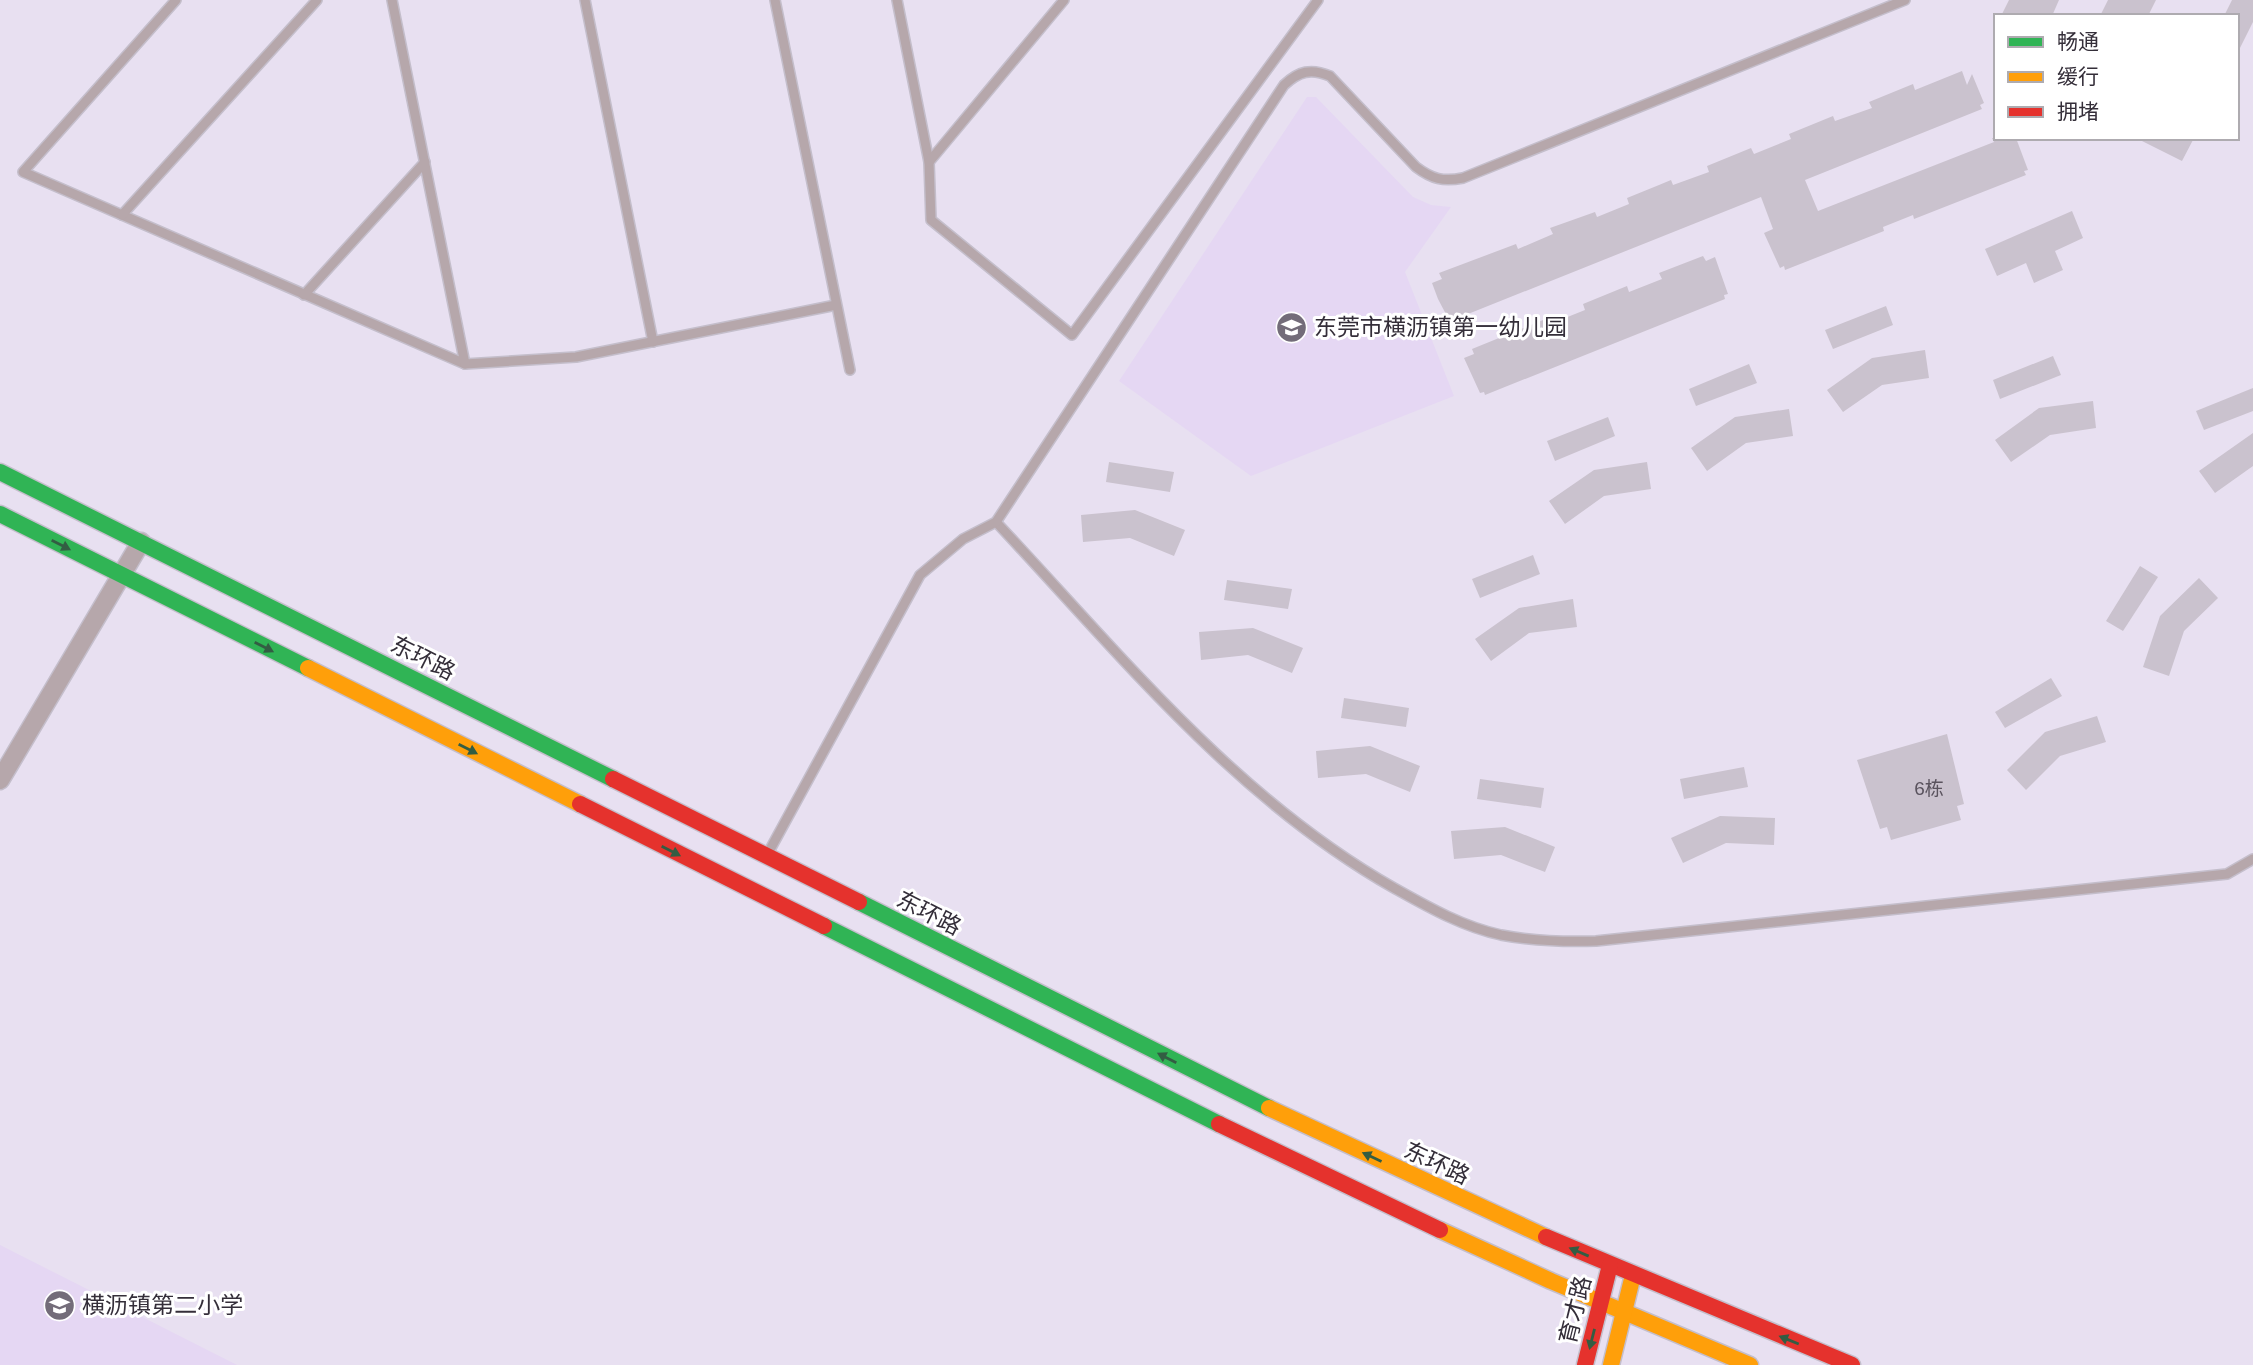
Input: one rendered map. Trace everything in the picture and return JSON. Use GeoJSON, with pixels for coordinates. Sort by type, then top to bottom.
{"type":"FeatureCollection","features":[{"type":"Feature","properties":{"kind":"main road","name":"东环路"},"geometry":{"type":"LineString","coordinates":[[0,472],[1320,1133],[1610,1265],[1852,1365]]}},
{"type":"Feature","properties":{"kind":"main road"},"geometry":{"type":"LineString","coordinates":[[0,514],[1205,1119],[1426,1224],[1751,1365]]}},
{"type":"Feature","properties":{"kind":"main road","name":"育才路"},"geometry":{"type":"LineString","coordinates":[[1585,1365],[1610,1265]]}},
{"type":"Feature","properties":{"kind":"main road"},"geometry":{"type":"LineString","coordinates":[[1611,1365],[1633,1275]]}},
{"type":"Feature","properties":{"kind":"street"},"geometry":{"type":"LineString","coordinates":[[0,780],[141,542]]}},
{"type":"Feature","properties":{"kind":"lane"},"geometry":{"type":"LineString","coordinates":[[176,0],[23,172],[465,363],[576,357],[836,305]]}},
{"type":"Feature","properties":{"kind":"lane"},"geometry":{"type":"LineString","coordinates":[[122,215],[317,0]]}},
{"type":"Feature","properties":{"kind":"lane"},"geometry":{"type":"LineString","coordinates":[[392,0],[465,363]]}},
{"type":"Feature","properties":{"kind":"lane"},"geometry":{"type":"LineString","coordinates":[[585,0],[653,342]]}},
{"type":"Feature","properties":{"kind":"lane"},"geometry":{"type":"LineString","coordinates":[[775,0],[849,370]]}},
{"type":"Feature","properties":{"kind":"lane"},"geometry":{"type":"LineString","coordinates":[[897,0],[929,162],[931,220],[1072,335],[1318,0]]}},
{"type":"Feature","properties":{"kind":"lane"},"geometry":{"type":"LineString","coordinates":[[929,162],[1064,0]]}},
{"type":"Feature","properties":{"kind":"lane"},"geometry":{"type":"LineString","coordinates":[[766,856],[920,575],[963,539],[996,522],[1284,85],[1293,76],[1305,71],[1318,71],[1330,76],[1416,167],[1429,177],[1446,182],[1464,178],[1905,0]]}},
{"type":"Feature","properties":{"kind":"lane"},"geometry":{"type":"LineString","coordinates":[[304,295],[425,162]]}},
{"type":"Feature","properties":{"kind":"lane"},"geometry":{"type":"LineString","coordinates":[[996,522],[1204,743],[1267,801],[1372,875],[1452,919],[1499,934],[1547,942],[1596,941],[2227,874],[2253,859]]}},
{"type":"Feature","properties":{"kind":"shaded area","name":"东莞市横沥镇第一幼儿园"},"geometry":{"type":"Polygon","coordinates":[[[1307,97],[1316,97],[1413,197],[1431,205],[1451,207],[1405,272],[1454,396],[1251,476],[1119,381],[1307,97]]]}},
{"type":"Feature","properties":{"kind":"shaded area","name":"横沥镇第二小学"},"geometry":{"type":"Polygon","coordinates":[[[0,1245],[237,1365],[0,1365],[0,1245]]]}},
{"type":"Feature","properties":{"kind":"building"},"geometry":{"type":"Polygon","coordinates":[[[2009,0],[2059,0],[2053,14],[2002,14],[2009,0]]]}},
{"type":"Feature","properties":{"kind":"building"},"geometry":{"type":"Polygon","coordinates":[[[2108,0],[2156,0],[2149,14],[2101,14],[2108,0]]]}},
{"type":"Feature","properties":{"kind":"building"},"geometry":{"type":"Polygon","coordinates":[[[2232,0],[2253,0],[2253,22],[2239,50],[2239,14],[2225,14],[2232,0]]]}},
{"type":"Feature","properties":{"kind":"building"},"geometry":{"type":"Polygon","coordinates":[[[1962,71],[1967,85],[1972,74],[1984,103],[1980,105],[1982,109],[1805,180],[1818,211],[1994,142],[1992,138],[2017,140],[2028,170],[2024,171],[2026,175],[1914,219],[1913,215],[1883,227],[1884,231],[1785,270],[1784,266],[1780,268],[1764,233],[1773,229],[1761,197],[1453,320],[1452,317],[1448,318],[1438,299],[1432,283],[1442,279],[1439,273],[1516,244],[1518,249],[1553,234],[1550,228],[1595,212],[1597,217],[1629,204],[1627,198],[1671,180],[1673,185],[1709,172],[1707,166],[1751,148],[1754,154],[1791,139],[1789,134],[1833,116],[1835,121],[1872,108],[1869,102],[1913,84],[1915,90],[1962,71]]]}},
{"type":"Feature","properties":{"kind":"building"},"geometry":{"type":"Polygon","coordinates":[[[2140,140],[2193,140],[2182,161],[2140,140]]]}},
{"type":"Feature","properties":{"kind":"building"},"geometry":{"type":"Polygon","coordinates":[[[2072,211],[2083,238],[2055,251],[2063,270],[2034,283],[2026,263],[1997,276],[1985,249],[2072,211]]]}},
{"type":"Feature","properties":{"kind":"building"},"geometry":{"type":"Polygon","coordinates":[[[1703,256],[1706,261],[1715,257],[1728,294],[1724,295],[1725,299],[1485,395],[1484,392],[1480,393],[1464,358],[1474,354],[1472,349],[1548,318],[1550,324],[1585,310],[1583,304],[1627,286],[1629,292],[1662,279],[1659,273],[1703,256]]]}},
{"type":"Feature","properties":{"kind":"building"},"geometry":{"type":"Polygon","coordinates":[[[1886,306],[1893,325],[1833,349],[1825,330],[1886,306]]]}},
{"type":"Feature","properties":{"kind":"building"},"geometry":{"type":"Polygon","coordinates":[[[1925,350],[1929,378],[1882,385],[1843,412],[1827,390],[1872,358],[1925,350]]]}},
{"type":"Feature","properties":{"kind":"building"},"geometry":{"type":"Polygon","coordinates":[[[2053,356],[2061,375],[2000,399],[1993,380],[2053,356]]]}},
{"type":"Feature","properties":{"kind":"building"},"geometry":{"type":"Polygon","coordinates":[[[1749,364],[1757,383],[1696,406],[1689,389],[1749,364]]]}},
{"type":"Feature","properties":{"kind":"building"},"geometry":{"type":"Polygon","coordinates":[[[2253,388],[2253,411],[2204,430],[2196,411],[2253,388]]]}},
{"type":"Feature","properties":{"kind":"building"},"geometry":{"type":"Polygon","coordinates":[[[2093,401],[2096,428],[2050,435],[2011,462],[1995,440],[2039,408],[2093,401]]]}},
{"type":"Feature","properties":{"kind":"building"},"geometry":{"type":"Polygon","coordinates":[[[1789,409],[1793,436],[1746,443],[1707,471],[1691,448],[1735,417],[1789,409]]]}},
{"type":"Feature","properties":{"kind":"building"},"geometry":{"type":"Polygon","coordinates":[[[1608,417],[1615,436],[1555,461],[1547,441],[1608,417]]]}},
{"type":"Feature","properties":{"kind":"building"},"geometry":{"type":"Polygon","coordinates":[[[2253,433],[2253,466],[2215,493],[2199,471],[2253,433]]]}},
{"type":"Feature","properties":{"kind":"building"},"geometry":{"type":"Polygon","coordinates":[[[1109,462],[1174,472],[1170,492],[1106,482],[1109,462]]]}},
{"type":"Feature","properties":{"kind":"building"},"geometry":{"type":"Polygon","coordinates":[[[1647,462],[1651,489],[1604,496],[1565,524],[1549,501],[1594,470],[1647,462]]]}},
{"type":"Feature","properties":{"kind":"building"},"geometry":{"type":"Polygon","coordinates":[[[1135,510],[1185,530],[1174,556],[1130,538],[1083,542],[1081,515],[1135,510]]]}},
{"type":"Feature","properties":{"kind":"building"},"geometry":{"type":"Polygon","coordinates":[[[1533,555],[1540,574],[1480,598],[1472,579],[1533,555]]]}},
{"type":"Feature","properties":{"kind":"building"},"geometry":{"type":"Polygon","coordinates":[[[2140,566],[2158,577],[2123,631],[2106,621],[2140,566]]]}},
{"type":"Feature","properties":{"kind":"building"},"geometry":{"type":"Polygon","coordinates":[[[2199,578],[2218,598],[2184,631],[2169,676],[2143,667],[2160,616],[2199,578]]]}},
{"type":"Feature","properties":{"kind":"building"},"geometry":{"type":"Polygon","coordinates":[[[1227,580],[1292,589],[1288,609],[1224,600],[1227,580]]]}},
{"type":"Feature","properties":{"kind":"building"},"geometry":{"type":"Polygon","coordinates":[[[1573,599],[1577,627],[1529,633],[1491,661],[1475,639],[1519,608],[1573,599]]]}},
{"type":"Feature","properties":{"kind":"building"},"geometry":{"type":"Polygon","coordinates":[[[1253,628],[1303,648],[1292,673],[1248,655],[1201,660],[1199,632],[1253,628]]]}},
{"type":"Feature","properties":{"kind":"building"},"geometry":{"type":"Polygon","coordinates":[[[2051,678],[2062,696],[2005,728],[1995,712],[2051,678]]]}},
{"type":"Feature","properties":{"kind":"building"},"geometry":{"type":"Polygon","coordinates":[[[1344,698],[1409,708],[1406,727],[1341,718],[1344,698]]]}},
{"type":"Feature","properties":{"kind":"building"},"geometry":{"type":"Polygon","coordinates":[[[2097,716],[2106,742],[2060,756],[2026,790],[2007,770],[2045,732],[2097,716]]]}},
{"type":"Feature","properties":{"kind":"building"},"geometry":{"type":"Polygon","coordinates":[[[1947,734],[1964,804],[1957,806],[1961,820],[1891,840],[1887,827],[1880,829],[1857,760],[1947,734]]]}},
{"type":"Feature","properties":{"kind":"building"},"geometry":{"type":"Polygon","coordinates":[[[1370,746],[1420,766],[1410,792],[1366,774],[1318,778],[1316,751],[1370,746]]]}},
{"type":"Feature","properties":{"kind":"building"},"geometry":{"type":"Polygon","coordinates":[[[1744,767],[1748,787],[1684,799],[1680,779],[1744,767]]]}},
{"type":"Feature","properties":{"kind":"building"},"geometry":{"type":"Polygon","coordinates":[[[1480,779],[1544,788],[1541,808],[1477,799],[1480,779]]]}},
{"type":"Feature","properties":{"kind":"building"},"geometry":{"type":"Polygon","coordinates":[[[1720,816],[1775,818],[1774,845],[1726,843],[1683,863],[1671,838],[1720,816]]]}},
{"type":"Feature","properties":{"kind":"building"},"geometry":{"type":"Polygon","coordinates":[[[1505,827],[1555,847],[1545,872],[1501,855],[1454,859],[1451,831],[1505,827]]]}},
{"type":"Feature","properties":{"kind":"traffic: fast"},"geometry":{"type":"LineString","coordinates":[[0,472],[613,779]]}},
{"type":"Feature","properties":{"kind":"traffic: fast"},"geometry":{"type":"LineString","coordinates":[[0,514],[308,668]]}},
{"type":"Feature","properties":{"kind":"traffic: fast"},"geometry":{"type":"LineString","coordinates":[[859,902],[1269,1108]]}},
{"type":"Feature","properties":{"kind":"traffic: fast"},"geometry":{"type":"LineString","coordinates":[[824,926],[1219,1124]]}},
{"type":"Feature","properties":{"kind":"traffic: slow"},"geometry":{"type":"LineString","coordinates":[[308,668],[580,804]]}},
{"type":"Feature","properties":{"kind":"traffic: slow"},"geometry":{"type":"LineString","coordinates":[[1269,1108],[1546,1237]]}},
{"type":"Feature","properties":{"kind":"traffic: slow"},"geometry":{"type":"LineString","coordinates":[[1440,1230],[1551,1281],[1750,1365]]}},
{"type":"Feature","properties":{"kind":"traffic: slow"},"geometry":{"type":"LineString","coordinates":[[1611,1365],[1633,1275]]}},
{"type":"Feature","properties":{"kind":"traffic: jam"},"geometry":{"type":"LineString","coordinates":[[613,779],[859,902]]}},
{"type":"Feature","properties":{"kind":"traffic: jam"},"geometry":{"type":"LineString","coordinates":[[580,804],[824,926]]}},
{"type":"Feature","properties":{"kind":"traffic: jam"},"geometry":{"type":"LineString","coordinates":[[1219,1124],[1440,1230]]}},
{"type":"Feature","properties":{"kind":"traffic: jam"},"geometry":{"type":"LineString","coordinates":[[1546,1237],[1852,1365]]}},
{"type":"Feature","properties":{"kind":"traffic: jam"},"geometry":{"type":"LineString","coordinates":[[1585,1365],[1610,1265]]}},
{"type":"Feature","properties":{"kind":"place","name":"东莞市横沥镇第一幼儿园"},"geometry":{"type":"Point","coordinates":[1291,327]}},
{"type":"Feature","properties":{"kind":"place","name":"横沥镇第二小学"},"geometry":{"type":"Point","coordinates":[59,1305]}}]}
